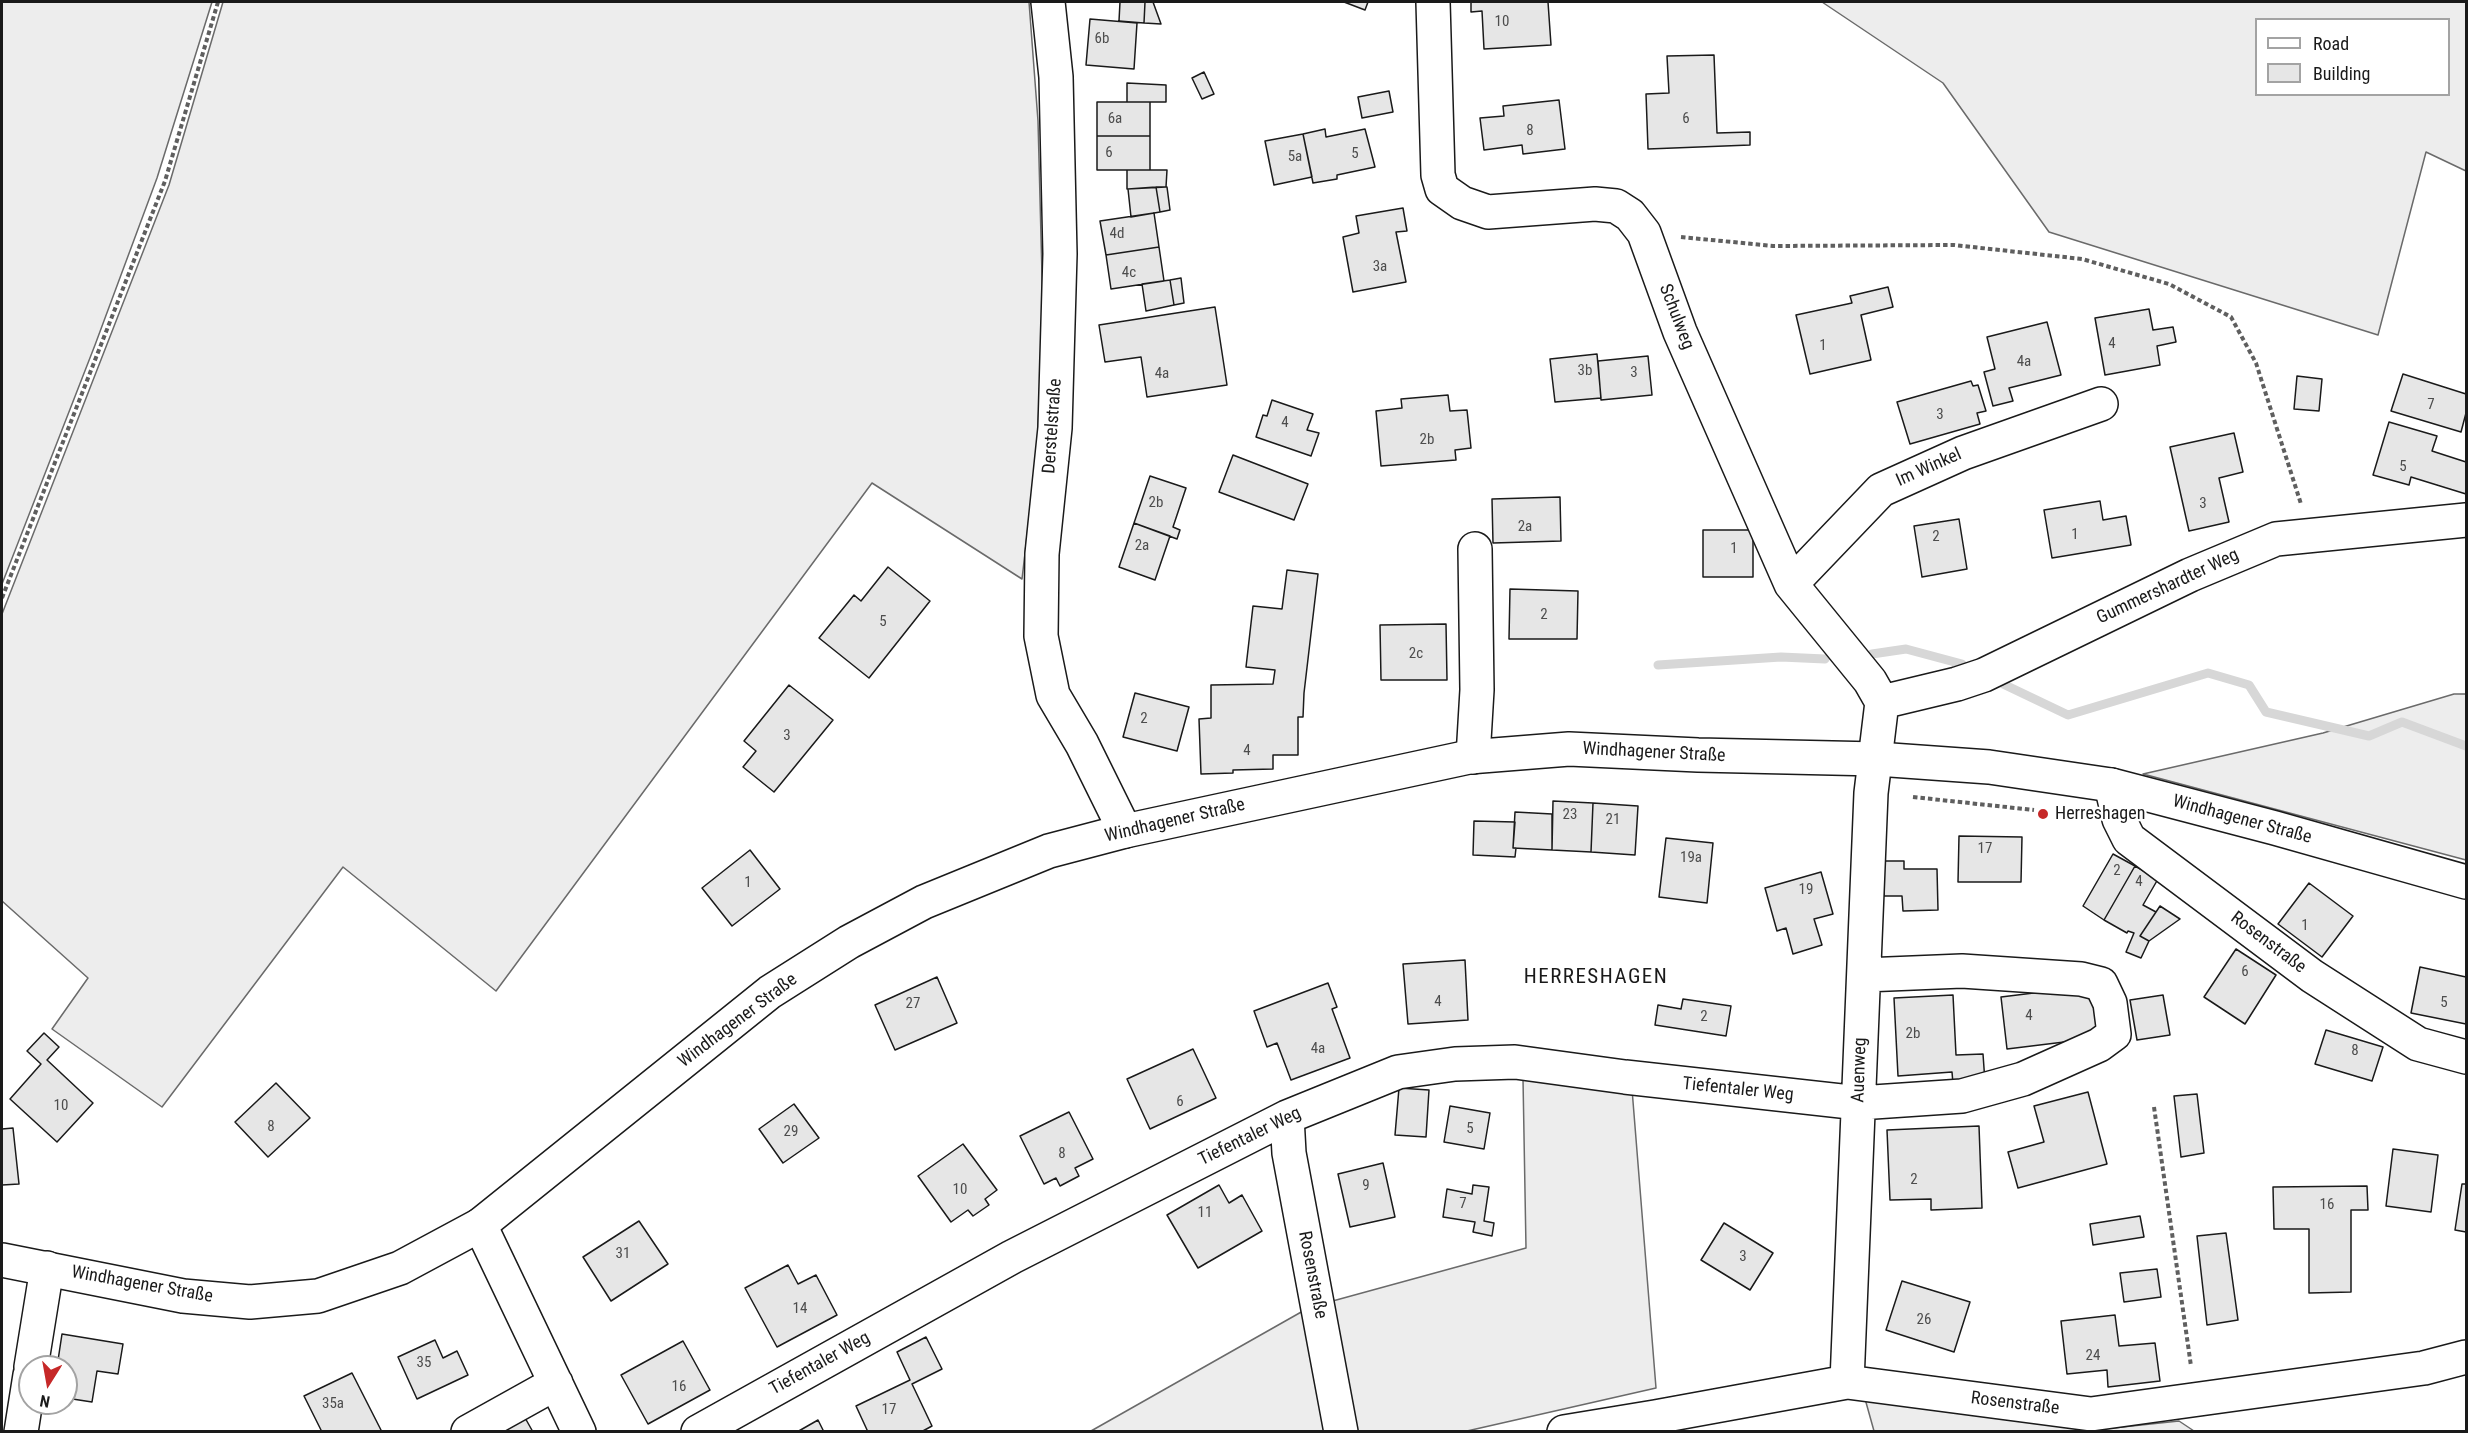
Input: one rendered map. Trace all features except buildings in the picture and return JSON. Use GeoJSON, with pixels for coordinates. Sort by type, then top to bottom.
{"type":"FeatureCollection","features":[{"type":"Feature","properties":{"kind":"street","name":"Derstelstraße"},"geometry":{"type":"LineString","coordinates":[[1048,2],[1056,77],[1060,254],[1055,428],[1042,554],[1041,636],[1053,695],[1082,744],[1125,831]]}},
{"type":"Feature","properties":{"kind":"street","name":"Schulweg"},"geometry":{"type":"LineString","coordinates":[[1433,2],[1438,174],[1442,189],[1462,203],[1488,212],[1595,204],[1616,206],[1630,215],[1644,233],[1680,332],[1791,584],[1870,681],[1882,702]]}},
{"type":"Feature","properties":{"kind":"street","name":"Im Winkel"},"geometry":{"type":"LineString","coordinates":[[1791,584],[1881,490],[1963,453],[2100,404]]}},
{"type":"Feature","properties":{"kind":"street","name":"Gummershardter Weg"},"geometry":{"type":"LineString","coordinates":[[1882,702],[1984,675],[2190,575],[2276,539],[2466,520]]}},
{"type":"Feature","properties":{"kind":"street"},"geometry":{"type":"LineString","coordinates":[[1473,757],[1477,690],[1475,549]]}},
{"type":"Feature","properties":{"kind":"street"},"geometry":{"type":"LineString","coordinates":[[1877,759],[1882,702]]}},
{"type":"Feature","properties":{"kind":"street","name":"Windhagener Straße"},"geometry":{"type":"LineString","coordinates":[[2,1260],[183,1296],[250,1302],[318,1296],[400,1268],[480,1225],[770,992],[849,942],[924,902],[1049,851],[1125,831],[1473,757],[1569,749],[1698,755],[1877,759],[1989,767],[2111,785],[2466,882]]}},
{"type":"Feature","properties":{"kind":"street","name":"Auenweg"},"geometry":{"type":"LineString","coordinates":[[1847,1382],[1871,793],[1877,759]]}},
{"type":"Feature","properties":{"kind":"street","name":"Rosenstraße"},"geometry":{"type":"LineString","coordinates":[[2111,785],[2119,819],[2129,839],[2331,988],[2418,1044],[2466,1058]]}},
{"type":"Feature","properties":{"kind":"street","name":"Tiefentaler Weg"},"geometry":{"type":"LineString","coordinates":[[698,1431],[1012,1257],[1287,1117],[1398,1072],[1455,1064],[1515,1062],[1625,1077],[1859,1103],[1962,1096],[2023,1079],[2099,1045],[2114,1034],[2110,1003],[2101,984],[2081,979],[1962,971],[1864,975]]}},
{"type":"Feature","properties":{"kind":"street","name":"Rosenstraße"},"geometry":{"type":"LineString","coordinates":[[1287,1117],[1289,1153],[1341,1431]]}},
{"type":"Feature","properties":{"kind":"street"},"geometry":{"type":"LineString","coordinates":[[480,1225],[579,1431]]}},
{"type":"Feature","properties":{"kind":"street"},"geometry":{"type":"LineString","coordinates":[[33,1355],[47,1268]]}},
{"type":"Feature","properties":{"kind":"street","name":"Rosenstraße"},"geometry":{"type":"LineString","coordinates":[[1564,1431],[1847,1382],[2091,1414],[2424,1368],[2466,1357]]}},
{"type":"Feature","properties":{"kind":"street"},"geometry":{"type":"LineString","coordinates":[[468,1431],[556,1383]]}},
{"type":"Feature","properties":{"kind":"street"},"geometry":{"type":"LineString","coordinates":[[21,1431],[24,1415]]}},
{"type":"Feature","properties":{"kind":"path"},"geometry":{"type":"LineString","coordinates":[[2,598],[165,181],[218,2]]}},
{"type":"Feature","properties":{"kind":"path"},"geometry":{"type":"LineString","coordinates":[[1644,233],[1773,246],[1954,245],[2082,259],[2169,284],[2231,317],[2256,363],[2310,534]]}},
{"type":"Feature","properties":{"kind":"path"},"geometry":{"type":"LineString","coordinates":[[1871,793],[2037,810]]}},
{"type":"Feature","properties":{"kind":"path"},"geometry":{"type":"LineString","coordinates":[[2154,1107],[2190,1366],[2218,1398]]}},
{"type":"Feature","properties":{"kind":"shaded area"},"geometry":{"type":"Polygon","coordinates":[[[2,2],[212,2],[157,178],[2,584],[2,2]]]}},
{"type":"Feature","properties":{"kind":"shaded area"},"geometry":{"type":"Polygon","coordinates":[[[223,2],[1029,2],[1038,121],[1043,314],[1037,449],[1022,579],[872,483],[496,991],[343,867],[162,1107],[52,1029],[88,978],[2,901],[2,614],[169,185],[223,2]]]}},
{"type":"Feature","properties":{"kind":"shaded area"},"geometry":{"type":"Polygon","coordinates":[[[1822,2],[2466,2],[2466,171],[2426,152],[2378,335],[2049,232],[1943,83],[1822,2]]]}},
{"type":"Feature","properties":{"kind":"shaded area"},"geometry":{"type":"Polygon","coordinates":[[[2454,694],[2466,694],[2466,860],[2143,774],[2323,733],[2454,694]]]}},
{"type":"Feature","properties":{"kind":"shaded area"},"geometry":{"type":"Polygon","coordinates":[[[1523,1079],[1632,1089],[1656,1388],[1467,1431],[1357,1431],[1329,1302],[1526,1248],[1523,1079]]]}},
{"type":"Feature","properties":{"kind":"shaded area"},"geometry":{"type":"Polygon","coordinates":[[[1303,1311],[1325,1431],[1091,1431],[1303,1311]]]}},
{"type":"Feature","properties":{"kind":"shaded area"},"geometry":{"type":"Polygon","coordinates":[[[1862,1388],[2094,1430],[2179,1421],[2194,1431],[1874,1431],[1862,1388]]]}},
{"type":"Feature","properties":{"kind":"waterway"},"geometry":{"type":"LineString","coordinates":[[1872,654],[1906,649],[1962,664]]}},
{"type":"Feature","properties":{"kind":"waterway"},"geometry":{"type":"LineString","coordinates":[[1658,665],[1781,657],[1825,659]]}},
{"type":"Feature","properties":{"kind":"waterway"},"geometry":{"type":"LineString","coordinates":[[2003,684],[2068,715],[2208,673],[2249,685],[2266,712],[2369,736],[2402,722],[2466,746]]}},
{"type":"Feature","properties":{"kind":"place","name":"Herreshagen"},"geometry":{"type":"Point","coordinates":[2043,814]}},
{"type":"Feature","properties":{"kind":"district","name":"HERRESHAGEN"},"geometry":{"type":"Point","coordinates":[1596,978]}}]}
